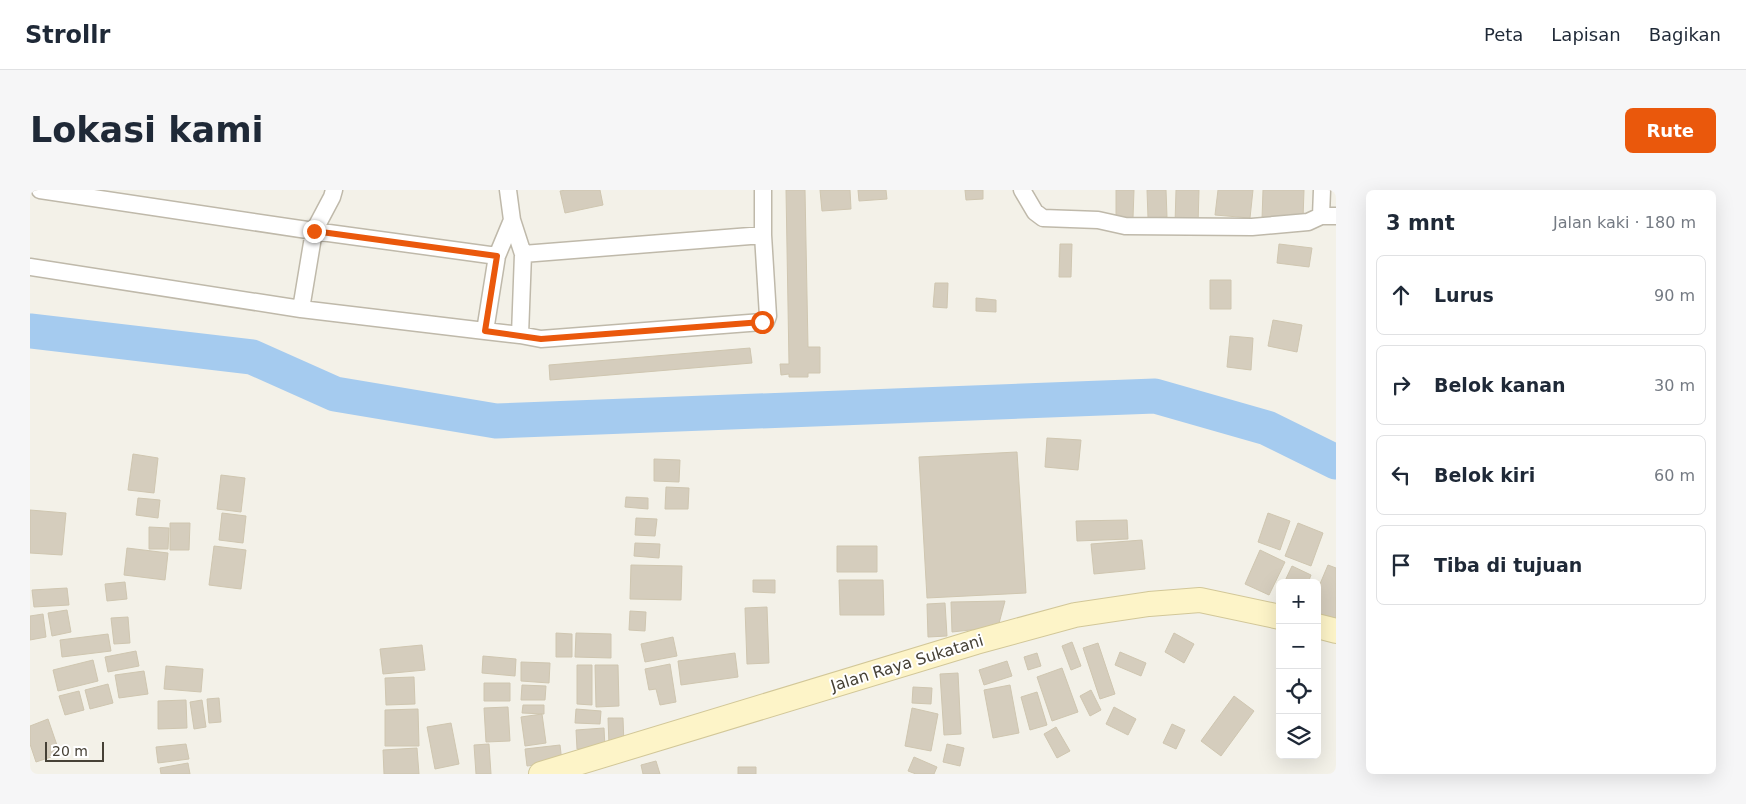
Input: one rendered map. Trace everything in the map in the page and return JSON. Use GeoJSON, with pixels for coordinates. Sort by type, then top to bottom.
{"type":"FeatureCollection","features":[{"type":"Feature","properties":{"kind":"main road","name":"Jalan Raya Sukatani"},"geometry":{"type":"LineString","coordinates":[[541,774],[976,642],[1075,615],[1149,604],[1200,600],[1276,617]]}},
{"type":"Feature","properties":{"kind":"main road"},"geometry":{"type":"LineString","coordinates":[[1321,627],[1336,631]]}},
{"type":"Feature","properties":{"kind":"street"},"geometry":{"type":"LineString","coordinates":[[40,190],[497,256]]}},
{"type":"Feature","properties":{"kind":"street"},"geometry":{"type":"LineString","coordinates":[[301,309],[314,231],[334,190]]}},
{"type":"Feature","properties":{"kind":"street"},"geometry":{"type":"LineString","coordinates":[[508,190],[512,220],[523,254],[520,335]]}},
{"type":"Feature","properties":{"kind":"street"},"geometry":{"type":"LineString","coordinates":[[30,267],[301,309],[541,339],[762,322],[766,321],[768,316],[763,235],[763,190]]}},
{"type":"Feature","properties":{"kind":"street"},"geometry":{"type":"LineString","coordinates":[[1022,190],[1034,212],[1043,218],[1098,220],[1125,226],[1252,227],[1308,222],[1328,216],[1322,190]]}},
{"type":"Feature","properties":{"kind":"street"},"geometry":{"type":"LineString","coordinates":[[485,331],[497,256],[512,220]]}},
{"type":"Feature","properties":{"kind":"street"},"geometry":{"type":"LineString","coordinates":[[523,254],[763,235]]}},
{"type":"Feature","properties":{"kind":"building"},"geometry":{"type":"Polygon","coordinates":[[[600,190],[603,205],[565,213],[560,191],[600,190]]]}},
{"type":"Feature","properties":{"kind":"building"},"geometry":{"type":"Polygon","coordinates":[[[786,190],[805,190],[808,347],[820,347],[820,373],[808,373],[808,377],[789,377],[789,374],[781,375],[780,364],[789,364],[786,190]]]}},
{"type":"Feature","properties":{"kind":"building"},"geometry":{"type":"Polygon","coordinates":[[[820,190],[850,190],[851,209],[822,211],[820,190]]]}},
{"type":"Feature","properties":{"kind":"building"},"geometry":{"type":"Polygon","coordinates":[[[858,190],[886,190],[887,199],[859,201],[858,190]]]}},
{"type":"Feature","properties":{"kind":"building"},"geometry":{"type":"Polygon","coordinates":[[[965,190],[983,190],[983,199],[966,200],[965,190]]]}},
{"type":"Feature","properties":{"kind":"building"},"geometry":{"type":"Polygon","coordinates":[[[1116,190],[1134,190],[1133,218],[1116,218],[1116,190]]]}},
{"type":"Feature","properties":{"kind":"building"},"geometry":{"type":"Polygon","coordinates":[[[1147,190],[1166,190],[1167,217],[1148,218],[1147,190]]]}},
{"type":"Feature","properties":{"kind":"building"},"geometry":{"type":"Polygon","coordinates":[[[1176,190],[1199,190],[1198,225],[1175,224],[1176,190]]]}},
{"type":"Feature","properties":{"kind":"building"},"geometry":{"type":"Polygon","coordinates":[[[1218,190],[1253,190],[1250,218],[1215,215],[1218,190]]]}},
{"type":"Feature","properties":{"kind":"building"},"geometry":{"type":"Polygon","coordinates":[[[1263,190],[1304,190],[1303,219],[1262,219],[1263,190]]]}},
{"type":"Feature","properties":{"kind":"building"},"geometry":{"type":"Polygon","coordinates":[[[1060,244],[1072,244],[1071,277],[1059,277],[1060,244]]]}},
{"type":"Feature","properties":{"kind":"building"},"geometry":{"type":"Polygon","coordinates":[[[1279,244],[1312,248],[1309,267],[1277,263],[1279,244]]]}},
{"type":"Feature","properties":{"kind":"building"},"geometry":{"type":"Polygon","coordinates":[[[1210,280],[1231,280],[1231,309],[1210,309],[1210,280]]]}},
{"type":"Feature","properties":{"kind":"building"},"geometry":{"type":"Polygon","coordinates":[[[935,283],[948,283],[947,308],[933,307],[935,283]]]}},
{"type":"Feature","properties":{"kind":"building"},"geometry":{"type":"Polygon","coordinates":[[[976,298],[996,300],[996,312],[976,311],[976,298]]]}},
{"type":"Feature","properties":{"kind":"building"},"geometry":{"type":"Polygon","coordinates":[[[1273,320],[1302,325],[1297,352],[1268,346],[1273,320]]]}},
{"type":"Feature","properties":{"kind":"building"},"geometry":{"type":"Polygon","coordinates":[[[1230,336],[1253,338],[1251,370],[1227,367],[1230,336]]]}},
{"type":"Feature","properties":{"kind":"building"},"geometry":{"type":"Polygon","coordinates":[[[750,348],[752,363],[550,380],[549,365],[750,348]]]}},
{"type":"Feature","properties":{"kind":"building"},"geometry":{"type":"Polygon","coordinates":[[[1047,438],[1081,440],[1078,470],[1045,467],[1047,438]]]}},
{"type":"Feature","properties":{"kind":"building"},"geometry":{"type":"Polygon","coordinates":[[[1017,452],[1026,593],[927,598],[919,457],[1017,452]]]}},
{"type":"Feature","properties":{"kind":"building"},"geometry":{"type":"Polygon","coordinates":[[[133,454],[158,458],[154,493],[128,490],[133,454]]]}},
{"type":"Feature","properties":{"kind":"building"},"geometry":{"type":"Polygon","coordinates":[[[654,459],[680,460],[679,482],[654,481],[654,459]]]}},
{"type":"Feature","properties":{"kind":"building"},"geometry":{"type":"Polygon","coordinates":[[[221,475],[245,478],[241,512],[217,509],[221,475]]]}},
{"type":"Feature","properties":{"kind":"building"},"geometry":{"type":"Polygon","coordinates":[[[666,487],[689,488],[688,509],[665,509],[666,487]]]}},
{"type":"Feature","properties":{"kind":"building"},"geometry":{"type":"Polygon","coordinates":[[[626,497],[648,498],[648,509],[625,507],[626,497]]]}},
{"type":"Feature","properties":{"kind":"building"},"geometry":{"type":"Polygon","coordinates":[[[138,498],[160,500],[158,518],[136,515],[138,498]]]}},
{"type":"Feature","properties":{"kind":"building"},"geometry":{"type":"Polygon","coordinates":[[[30,510],[66,513],[62,555],[30,553],[30,510]]]}},
{"type":"Feature","properties":{"kind":"building"},"geometry":{"type":"Polygon","coordinates":[[[222,513],[246,516],[243,543],[219,540],[222,513]]]}},
{"type":"Feature","properties":{"kind":"building"},"geometry":{"type":"Polygon","coordinates":[[[1268,513],[1290,521],[1280,550],[1258,542],[1268,513]]]}},
{"type":"Feature","properties":{"kind":"building"},"geometry":{"type":"Polygon","coordinates":[[[636,518],[657,519],[655,536],[635,535],[636,518]]]}},
{"type":"Feature","properties":{"kind":"building"},"geometry":{"type":"Polygon","coordinates":[[[1127,520],[1128,539],[1077,541],[1076,521],[1127,520]]]}},
{"type":"Feature","properties":{"kind":"building"},"geometry":{"type":"Polygon","coordinates":[[[170,523],[190,523],[189,550],[170,550],[170,523]]]}},
{"type":"Feature","properties":{"kind":"building"},"geometry":{"type":"Polygon","coordinates":[[[1298,523],[1323,533],[1311,566],[1285,556],[1298,523]]]}},
{"type":"Feature","properties":{"kind":"building"},"geometry":{"type":"Polygon","coordinates":[[[149,527],[169,528],[168,549],[149,549],[149,527]]]}},
{"type":"Feature","properties":{"kind":"building"},"geometry":{"type":"Polygon","coordinates":[[[1142,540],[1145,569],[1094,574],[1091,544],[1142,540]]]}},
{"type":"Feature","properties":{"kind":"building"},"geometry":{"type":"Polygon","coordinates":[[[635,543],[660,544],[659,558],[634,556],[635,543]]]}},
{"type":"Feature","properties":{"kind":"building"},"geometry":{"type":"Polygon","coordinates":[[[214,546],[246,550],[241,589],[209,585],[214,546]]]}},
{"type":"Feature","properties":{"kind":"building"},"geometry":{"type":"Polygon","coordinates":[[[837,546],[877,546],[877,572],[837,572],[837,546]]]}},
{"type":"Feature","properties":{"kind":"building"},"geometry":{"type":"Polygon","coordinates":[[[127,548],[168,553],[165,580],[124,575],[127,548]]]}},
{"type":"Feature","properties":{"kind":"building"},"geometry":{"type":"Polygon","coordinates":[[[1260,550],[1285,562],[1269,595],[1245,584],[1260,550]]]}},
{"type":"Feature","properties":{"kind":"building"},"geometry":{"type":"Polygon","coordinates":[[[631,565],[682,566],[681,600],[630,599],[631,565]]]}},
{"type":"Feature","properties":{"kind":"building"},"geometry":{"type":"Polygon","coordinates":[[[1328,565],[1336,568],[1336,617],[1334,623],[1321,618],[1321,582],[1328,565]]]}},
{"type":"Feature","properties":{"kind":"building"},"geometry":{"type":"Polygon","coordinates":[[[1292,566],[1311,575],[1310,579],[1286,579],[1292,566]]]}},
{"type":"Feature","properties":{"kind":"building"},"geometry":{"type":"Polygon","coordinates":[[[753,580],[775,580],[775,593],[753,592],[753,580]]]}},
{"type":"Feature","properties":{"kind":"building"},"geometry":{"type":"Polygon","coordinates":[[[839,580],[883,580],[884,615],[840,615],[839,580]]]}},
{"type":"Feature","properties":{"kind":"building"},"geometry":{"type":"Polygon","coordinates":[[[125,582],[127,599],[107,601],[105,584],[125,582]]]}},
{"type":"Feature","properties":{"kind":"building"},"geometry":{"type":"Polygon","coordinates":[[[67,588],[69,605],[34,607],[32,590],[67,588]]]}},
{"type":"Feature","properties":{"kind":"building"},"geometry":{"type":"Polygon","coordinates":[[[1005,601],[998,627],[952,632],[951,602],[1005,601]]]}},
{"type":"Feature","properties":{"kind":"building"},"geometry":{"type":"Polygon","coordinates":[[[945,603],[947,636],[928,637],[927,604],[945,603]]]}},
{"type":"Feature","properties":{"kind":"building"},"geometry":{"type":"Polygon","coordinates":[[[767,607],[769,663],[747,664],[745,608],[767,607]]]}},
{"type":"Feature","properties":{"kind":"building"},"geometry":{"type":"Polygon","coordinates":[[[67,610],[71,632],[52,636],[48,613],[67,610]]]}},
{"type":"Feature","properties":{"kind":"building"},"geometry":{"type":"Polygon","coordinates":[[[630,611],[646,612],[645,631],[629,630],[630,611]]]}},
{"type":"Feature","properties":{"kind":"building"},"geometry":{"type":"Polygon","coordinates":[[[43,614],[46,637],[30,640],[30,616],[43,614]]]}},
{"type":"Feature","properties":{"kind":"building"},"geometry":{"type":"Polygon","coordinates":[[[128,617],[130,643],[114,644],[111,618],[128,617]]]}},
{"type":"Feature","properties":{"kind":"building"},"geometry":{"type":"Polygon","coordinates":[[[556,633],[572,634],[572,657],[556,657],[556,633]]]}},
{"type":"Feature","properties":{"kind":"building"},"geometry":{"type":"Polygon","coordinates":[[[576,633],[611,634],[611,658],[575,657],[576,633]]]}},
{"type":"Feature","properties":{"kind":"building"},"geometry":{"type":"Polygon","coordinates":[[[1174,633],[1194,644],[1184,663],[1165,652],[1174,633]]]}},
{"type":"Feature","properties":{"kind":"building"},"geometry":{"type":"Polygon","coordinates":[[[108,634],[111,651],[62,657],[60,640],[108,634]]]}},
{"type":"Feature","properties":{"kind":"building"},"geometry":{"type":"Polygon","coordinates":[[[673,637],[677,656],[645,662],[641,644],[673,637]]]}},
{"type":"Feature","properties":{"kind":"building"},"geometry":{"type":"Polygon","coordinates":[[[1072,642],[1081,666],[1071,670],[1062,646],[1072,642]]]}},
{"type":"Feature","properties":{"kind":"building"},"geometry":{"type":"Polygon","coordinates":[[[1098,643],[1115,694],[1100,699],[1083,648],[1098,643]]]}},
{"type":"Feature","properties":{"kind":"building"},"geometry":{"type":"Polygon","coordinates":[[[422,645],[425,670],[383,674],[380,649],[422,645]]]}},
{"type":"Feature","properties":{"kind":"building"},"geometry":{"type":"Polygon","coordinates":[[[136,651],[139,666],[108,672],[105,657],[136,651]]]}},
{"type":"Feature","properties":{"kind":"building"},"geometry":{"type":"Polygon","coordinates":[[[1120,652],[1146,663],[1141,676],[1115,665],[1120,652]]]}},
{"type":"Feature","properties":{"kind":"building"},"geometry":{"type":"Polygon","coordinates":[[[735,653],[738,677],[681,685],[678,661],[735,653]]]}},
{"type":"Feature","properties":{"kind":"building"},"geometry":{"type":"Polygon","coordinates":[[[1037,653],[1041,666],[1028,670],[1024,657],[1037,653]]]}},
{"type":"Feature","properties":{"kind":"building"},"geometry":{"type":"Polygon","coordinates":[[[483,656],[516,659],[515,676],[482,673],[483,656]]]}},
{"type":"Feature","properties":{"kind":"building"},"geometry":{"type":"Polygon","coordinates":[[[93,660],[98,681],[58,691],[53,670],[93,660]]]}},
{"type":"Feature","properties":{"kind":"building"},"geometry":{"type":"Polygon","coordinates":[[[1007,661],[1012,676],[984,685],[979,670],[1007,661]]]}},
{"type":"Feature","properties":{"kind":"building"},"geometry":{"type":"Polygon","coordinates":[[[521,662],[550,663],[549,683],[521,681],[521,662]]]}},
{"type":"Feature","properties":{"kind":"building"},"geometry":{"type":"Polygon","coordinates":[[[670,664],[676,702],[660,705],[656,689],[649,690],[645,669],[670,664]]]}},
{"type":"Feature","properties":{"kind":"building"},"geometry":{"type":"Polygon","coordinates":[[[577,665],[592,665],[592,705],[577,704],[577,665]]]}},
{"type":"Feature","properties":{"kind":"building"},"geometry":{"type":"Polygon","coordinates":[[[595,665],[618,665],[619,706],[596,707],[595,665]]]}},
{"type":"Feature","properties":{"kind":"building"},"geometry":{"type":"Polygon","coordinates":[[[166,666],[203,669],[201,692],[164,689],[166,666]]]}},
{"type":"Feature","properties":{"kind":"building"},"geometry":{"type":"Polygon","coordinates":[[[1062,668],[1078,712],[1052,721],[1037,677],[1062,668]]]}},
{"type":"Feature","properties":{"kind":"building"},"geometry":{"type":"Polygon","coordinates":[[[144,671],[148,694],[119,698],[115,675],[144,671]]]}},
{"type":"Feature","properties":{"kind":"building"},"geometry":{"type":"Polygon","coordinates":[[[958,673],[961,734],[944,735],[940,674],[958,673]]]}},
{"type":"Feature","properties":{"kind":"building"},"geometry":{"type":"Polygon","coordinates":[[[414,677],[415,704],[386,705],[385,678],[414,677]]]}},
{"type":"Feature","properties":{"kind":"building"},"geometry":{"type":"Polygon","coordinates":[[[484,683],[510,683],[510,701],[484,701],[484,683]]]}},
{"type":"Feature","properties":{"kind":"building"},"geometry":{"type":"Polygon","coordinates":[[[108,684],[113,703],[90,709],[85,690],[108,684]]]}},
{"type":"Feature","properties":{"kind":"building"},"geometry":{"type":"Polygon","coordinates":[[[522,685],[546,686],[545,700],[521,700],[522,685]]]}},
{"type":"Feature","properties":{"kind":"building"},"geometry":{"type":"Polygon","coordinates":[[[1010,685],[1019,733],[993,738],[984,690],[1010,685]]]}},
{"type":"Feature","properties":{"kind":"building"},"geometry":{"type":"Polygon","coordinates":[[[913,687],[932,688],[931,704],[912,703],[913,687]]]}},
{"type":"Feature","properties":{"kind":"building"},"geometry":{"type":"Polygon","coordinates":[[[1091,690],[1101,710],[1090,716],[1080,696],[1091,690]]]}},
{"type":"Feature","properties":{"kind":"building"},"geometry":{"type":"Polygon","coordinates":[[[79,691],[84,710],[65,715],[59,696],[79,691]]]}},
{"type":"Feature","properties":{"kind":"building"},"geometry":{"type":"Polygon","coordinates":[[[1037,692],[1047,725],[1030,730],[1021,697],[1037,692]]]}},
{"type":"Feature","properties":{"kind":"building"},"geometry":{"type":"Polygon","coordinates":[[[1234,696],[1254,711],[1221,756],[1201,741],[1234,696]]]}},
{"type":"Feature","properties":{"kind":"building"},"geometry":{"type":"Polygon","coordinates":[[[219,698],[221,722],[209,723],[207,699],[219,698]]]}},
{"type":"Feature","properties":{"kind":"building"},"geometry":{"type":"Polygon","coordinates":[[[186,700],[187,728],[158,729],[158,701],[186,700]]]}},
{"type":"Feature","properties":{"kind":"building"},"geometry":{"type":"Polygon","coordinates":[[[202,700],[206,727],[194,729],[190,702],[202,700]]]}},
{"type":"Feature","properties":{"kind":"building"},"geometry":{"type":"Polygon","coordinates":[[[523,705],[544,705],[544,714],[522,713],[523,705]]]}},
{"type":"Feature","properties":{"kind":"building"},"geometry":{"type":"Polygon","coordinates":[[[508,707],[510,741],[486,742],[484,708],[508,707]]]}},
{"type":"Feature","properties":{"kind":"building"},"geometry":{"type":"Polygon","coordinates":[[[1114,707],[1136,719],[1128,735],[1106,724],[1114,707]]]}},
{"type":"Feature","properties":{"kind":"building"},"geometry":{"type":"Polygon","coordinates":[[[912,708],[938,714],[931,751],[905,746],[912,708]]]}},
{"type":"Feature","properties":{"kind":"building"},"geometry":{"type":"Polygon","coordinates":[[[418,709],[419,746],[385,746],[385,710],[418,709]]]}},
{"type":"Feature","properties":{"kind":"building"},"geometry":{"type":"Polygon","coordinates":[[[576,709],[601,711],[600,724],[575,723],[576,709]]]}},
{"type":"Feature","properties":{"kind":"building"},"geometry":{"type":"Polygon","coordinates":[[[542,714],[546,743],[525,746],[521,717],[542,714]]]}},
{"type":"Feature","properties":{"kind":"building"},"geometry":{"type":"Polygon","coordinates":[[[608,718],[623,718],[624,745],[609,745],[608,718]]]}},
{"type":"Feature","properties":{"kind":"building"},"geometry":{"type":"Polygon","coordinates":[[[48,719],[60,754],[36,762],[30,744],[30,726],[48,719]]]}},
{"type":"Feature","properties":{"kind":"building"},"geometry":{"type":"Polygon","coordinates":[[[451,723],[459,764],[435,769],[427,727],[451,723]]]}},
{"type":"Feature","properties":{"kind":"building"},"geometry":{"type":"Polygon","coordinates":[[[1172,724],[1185,730],[1176,749],[1163,743],[1172,724]]]}},
{"type":"Feature","properties":{"kind":"building"},"geometry":{"type":"Polygon","coordinates":[[[1056,727],[1070,751],[1057,758],[1044,734],[1056,727]]]}},
{"type":"Feature","properties":{"kind":"building"},"geometry":{"type":"Polygon","coordinates":[[[604,728],[605,748],[577,749],[576,730],[604,728]]]}},
{"type":"Feature","properties":{"kind":"building"},"geometry":{"type":"Polygon","coordinates":[[[186,744],[189,759],[158,763],[156,747],[186,744]]]}},
{"type":"Feature","properties":{"kind":"building"},"geometry":{"type":"Polygon","coordinates":[[[489,744],[491,774],[476,774],[474,745],[489,744]]]}},
{"type":"Feature","properties":{"kind":"building"},"geometry":{"type":"Polygon","coordinates":[[[947,744],[964,748],[960,766],[943,762],[947,744]]]}},
{"type":"Feature","properties":{"kind":"building"},"geometry":{"type":"Polygon","coordinates":[[[560,745],[562,762],[527,766],[525,749],[560,745]]]}},
{"type":"Feature","properties":{"kind":"building"},"geometry":{"type":"Polygon","coordinates":[[[417,748],[419,774],[384,774],[383,750],[417,748]]]}},
{"type":"Feature","properties":{"kind":"building"},"geometry":{"type":"Polygon","coordinates":[[[914,757],[937,767],[934,774],[916,774],[908,771],[914,757]]]}},
{"type":"Feature","properties":{"kind":"building"},"geometry":{"type":"Polygon","coordinates":[[[656,761],[660,774],[643,774],[641,765],[656,761]]]}},
{"type":"Feature","properties":{"kind":"building"},"geometry":{"type":"Polygon","coordinates":[[[188,763],[190,774],[161,774],[160,768],[188,763]]]}},
{"type":"Feature","properties":{"kind":"building"},"geometry":{"type":"Polygon","coordinates":[[[738,767],[756,767],[756,774],[738,774],[738,767]]]}},
{"type":"Feature","properties":{"kind":"waterway"},"geometry":{"type":"LineString","coordinates":[[30,331],[252,357],[335,394],[496,421],[1155,396],[1267,428],[1336,462]]}},
{"type":"Feature","properties":{"kind":"route"},"geometry":{"type":"LineString","coordinates":[[314,231],[497,256],[485,331],[541,339],[762,322]]}}]}
